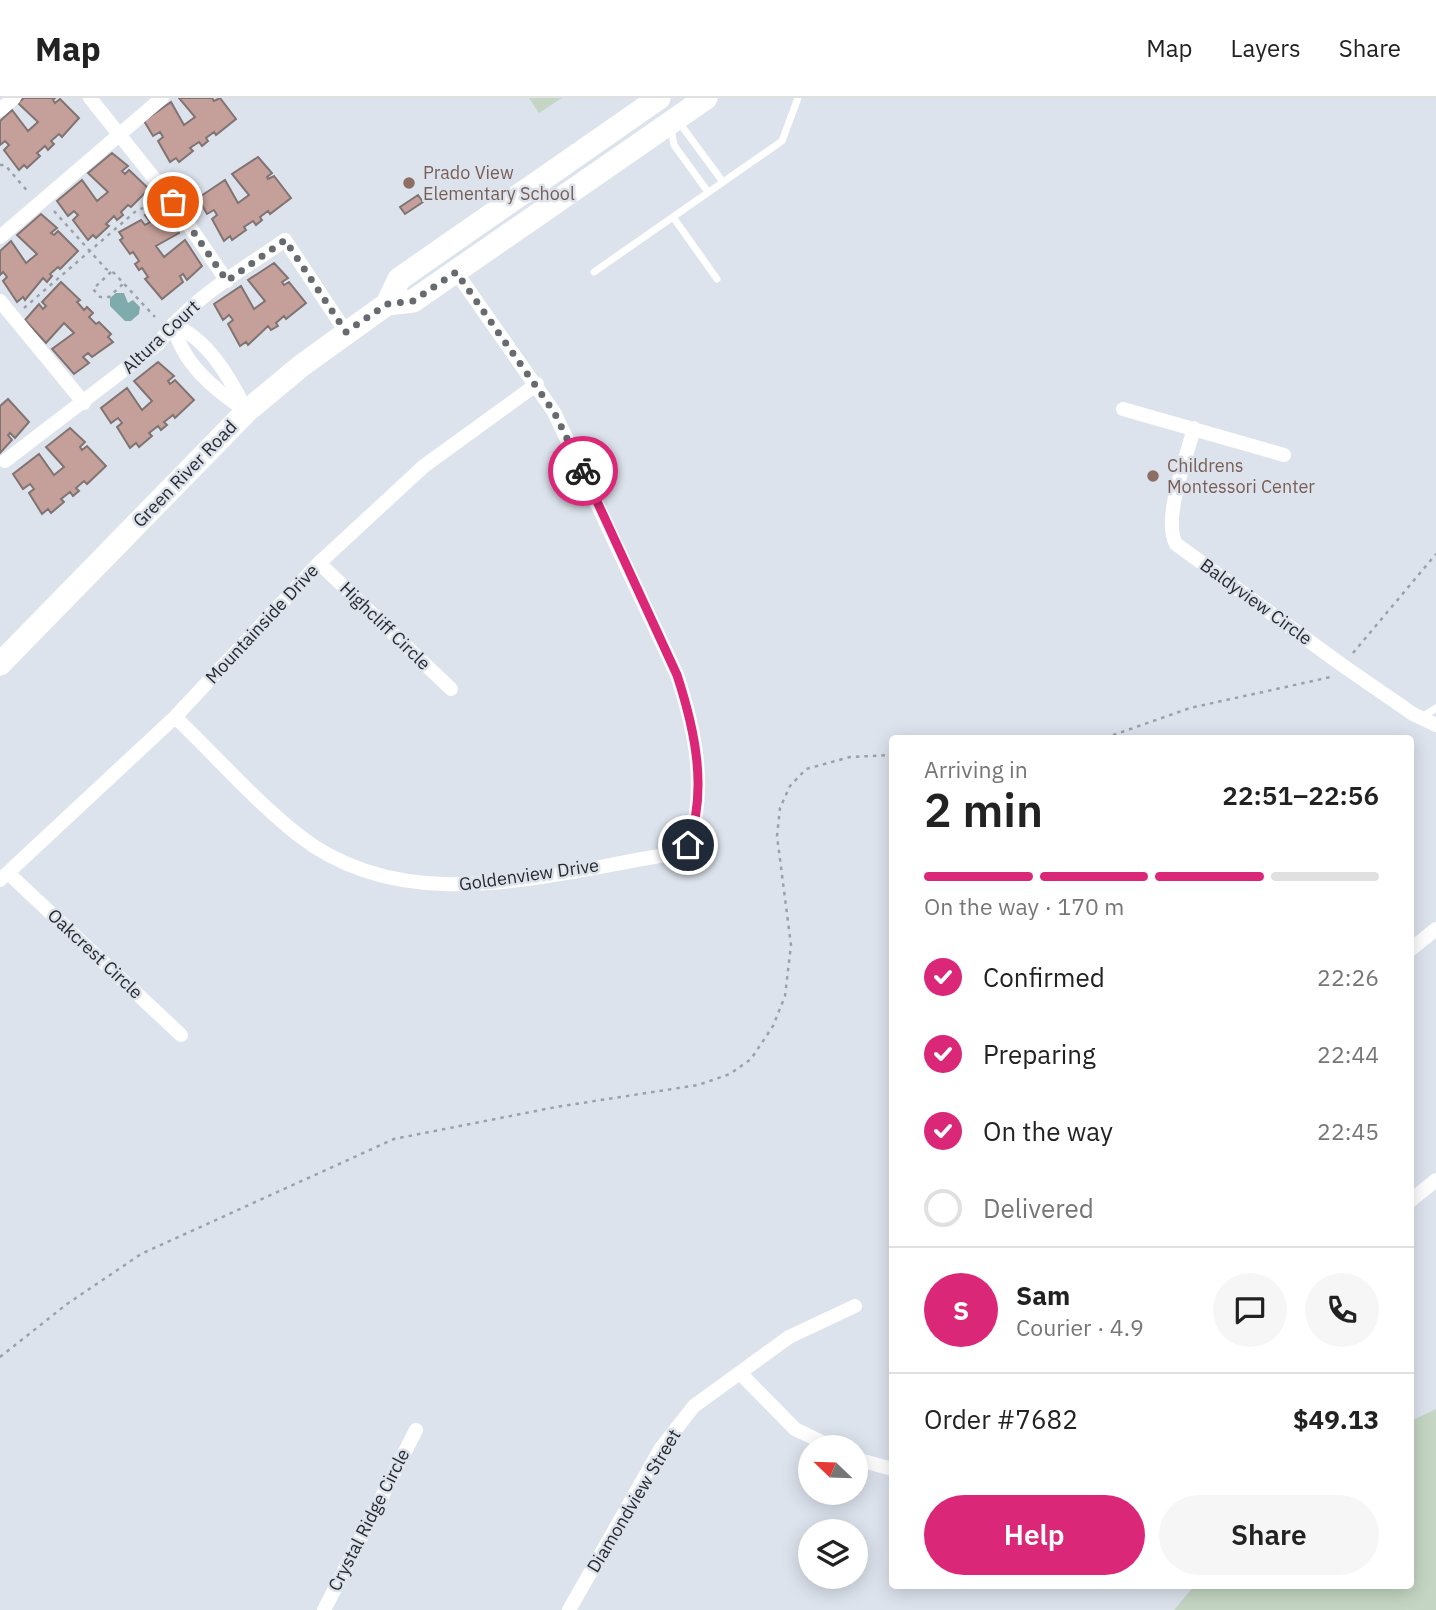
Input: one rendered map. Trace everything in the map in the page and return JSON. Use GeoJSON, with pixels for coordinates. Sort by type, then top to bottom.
{"type":"FeatureCollection","features":[{"type":"Feature","properties":{"kind":"main road","name":"Green River Road"},"geometry":{"type":"LineString","coordinates":[[387,304],[399,279],[659,98]]}},
{"type":"Feature","properties":{"kind":"main road","name":"Green River Road"},"geometry":{"type":"LineString","coordinates":[[0,664],[247,411],[346,332],[387,304],[413,301],[673,114],[706,98]]}},
{"type":"Feature","properties":{"kind":"main road"},"geometry":{"type":"LineString","coordinates":[[456,272],[474,226]]}},
{"type":"Feature","properties":{"kind":"street"},"geometry":{"type":"LineString","coordinates":[[0,110],[14,98]]}},
{"type":"Feature","properties":{"kind":"street"},"geometry":{"type":"LineString","coordinates":[[90,98],[120,132],[227,281]]}},
{"type":"Feature","properties":{"kind":"street"},"geometry":{"type":"LineString","coordinates":[[0,237],[162,98]]}},
{"type":"Feature","properties":{"kind":"street","name":"Altura Court"},"geometry":{"type":"LineString","coordinates":[[5,461],[158,344],[173,324],[227,281],[285,240],[346,332]]}},
{"type":"Feature","properties":{"kind":"street"},"geometry":{"type":"LineString","coordinates":[[456,272],[537,384]]}},
{"type":"Feature","properties":{"kind":"street"},"geometry":{"type":"LineString","coordinates":[[0,302],[84,403]]}},
{"type":"Feature","properties":{"kind":"street"},"geometry":{"type":"LineString","coordinates":[[173,324],[192,333],[230,378],[247,411]]}},
{"type":"Feature","properties":{"kind":"street","name":"Mountainside Drive"},"geometry":{"type":"LineString","coordinates":[[4,877],[175,717],[319,563],[424,466],[537,384]]}},
{"type":"Feature","properties":{"kind":"street","name":"Goldenview Drive"},"geometry":{"type":"LineString","coordinates":[[175,717],[296,834],[320,850],[365,873],[426,885],[468,886],[665,855],[688,845],[697,822],[698,760],[689,710],[677,675],[570,440],[537,384]]}},
{"type":"Feature","properties":{"kind":"street"},"geometry":{"type":"LineString","coordinates":[[1123,409],[1284,455]]}},
{"type":"Feature","properties":{"kind":"street","name":"Baldyview Circle"},"geometry":{"type":"LineString","coordinates":[[1194,428],[1171,517],[1171,535],[1176,544],[1342,665],[1421,718],[1436,725]]}},
{"type":"Feature","properties":{"kind":"street","name":"Highcliff Circle"},"geometry":{"type":"LineString","coordinates":[[319,563],[451,689]]}},
{"type":"Feature","properties":{"kind":"street","name":"Oakcrest Circle"},"geometry":{"type":"LineString","coordinates":[[4,877],[181,1035]]}},
{"type":"Feature","properties":{"kind":"street"},"geometry":{"type":"LineString","coordinates":[[1414,947],[1436,929]]}},
{"type":"Feature","properties":{"kind":"street"},"geometry":{"type":"LineString","coordinates":[[1414,1198],[1436,1180]]}},
{"type":"Feature","properties":{"kind":"street","name":"Diamondview Street"},"geometry":{"type":"LineString","coordinates":[[569,1610],[661,1448],[694,1406],[789,1337],[855,1306]]}},
{"type":"Feature","properties":{"kind":"street"},"geometry":{"type":"LineString","coordinates":[[740,1373],[795,1429],[807,1435]]}},
{"type":"Feature","properties":{"kind":"street","name":"Crystal Ridge Circle"},"geometry":{"type":"LineString","coordinates":[[324,1610],[416,1430]]}},
{"type":"Feature","properties":{"kind":"street"},"geometry":{"type":"LineString","coordinates":[[868,1462],[889,1468]]}},
{"type":"Feature","properties":{"kind":"lane"},"geometry":{"type":"LineString","coordinates":[[594,272],[782,141],[798,98]]}},
{"type":"Feature","properties":{"kind":"lane"},"geometry":{"type":"LineString","coordinates":[[673,114],[723,182]]}},
{"type":"Feature","properties":{"kind":"lane"},"geometry":{"type":"LineString","coordinates":[[673,114],[674,145],[709,192]]}},
{"type":"Feature","properties":{"kind":"lane"},"geometry":{"type":"LineString","coordinates":[[673,217],[717,279]]}},
{"type":"Feature","properties":{"kind":"lane"},"geometry":{"type":"LineString","coordinates":[[1421,718],[1436,708]]}},
{"type":"Feature","properties":{"kind":"path"},"geometry":{"type":"LineString","coordinates":[[0,165],[5,165],[30,194]]}},
{"type":"Feature","properties":{"kind":"path"},"geometry":{"type":"LineString","coordinates":[[23,310],[135,211],[141,212],[159,199]]}},
{"type":"Feature","properties":{"kind":"path"},"geometry":{"type":"LineString","coordinates":[[49,205],[89,252],[155,317]]}},
{"type":"Feature","properties":{"kind":"path"},"geometry":{"type":"LineString","coordinates":[[111,272],[93,289],[100,297],[109,297],[124,284]]}},
{"type":"Feature","properties":{"kind":"path"},"geometry":{"type":"LineString","coordinates":[[1350,657],[1436,554]]}},
{"type":"Feature","properties":{"kind":"path"},"geometry":{"type":"LineString","coordinates":[[1114,735],[1190,708],[1334,677],[1336,673]]}},
{"type":"Feature","properties":{"kind":"path"},"geometry":{"type":"LineString","coordinates":[[0,1357],[67,1304],[141,1254],[394,1139],[555,1107],[698,1085],[730,1074],[751,1059],[774,1026],[785,996],[791,945],[777,836],[780,808],[790,786],[806,769],[850,757],[889,755]]}},
{"type":"Feature","properties":{"kind":"shaded area"},"geometry":{"type":"Polygon","coordinates":[[[529,98],[562,98],[539,113],[529,98]]]}},
{"type":"Feature","properties":{"kind":"shaded area"},"geometry":{"type":"Polygon","coordinates":[[[116,293],[124,293],[128,303],[133,300],[140,307],[139,314],[131,321],[125,321],[110,306],[110,298],[116,293]]]}},
{"type":"Feature","properties":{"kind":"shaded area"},"geometry":{"type":"Polygon","coordinates":[[[1436,1409],[1436,1610],[1174,1610],[1192,1589],[1414,1589],[1414,1420],[1436,1409]]]}},
{"type":"Feature","properties":{"kind":"building"},"geometry":{"type":"Polygon","coordinates":[[[24,98],[55,98],[55,103],[60,99],[79,118],[62,137],[59,134],[51,141],[54,144],[48,150],[45,146],[37,153],[40,156],[27,168],[24,165],[19,170],[4,150],[9,145],[5,141],[0,145],[0,121],[12,110],[28,131],[38,122],[18,103],[24,98]]]}},
{"type":"Feature","properties":{"kind":"building"},"geometry":{"type":"Polygon","coordinates":[[[179,98],[212,98],[214,101],[220,98],[236,119],[216,135],[214,132],[206,138],[208,141],[202,146],[199,142],[190,148],[193,151],[179,162],[176,158],[170,162],[158,141],[163,137],[160,132],[153,136],[144,121],[171,102],[184,125],[195,117],[179,98]]]}},
{"type":"Feature","properties":{"kind":"building"},"geometry":{"type":"Polygon","coordinates":[[[112,153],[128,166],[122,171],[125,174],[129,170],[149,189],[131,207],[128,205],[117,220],[114,216],[106,224],[109,226],[96,238],[93,235],[88,240],[73,220],[78,215],[74,211],[68,216],[57,201],[82,180],[97,201],[108,192],[88,173],[112,153]]]}},
{"type":"Feature","properties":{"kind":"building"},"geometry":{"type":"Polygon","coordinates":[[[258,157],[272,173],[268,179],[274,176],[291,198],[270,214],[268,211],[260,217],[262,220],[256,225],[253,221],[232,240],[230,236],[224,241],[212,219],[217,215],[214,210],[207,214],[198,198],[225,180],[238,203],[249,195],[232,174],[258,157]]]}},
{"type":"Feature","properties":{"kind":"building"},"geometry":{"type":"Polygon","coordinates":[[[418,195],[423,202],[405,214],[400,207],[418,195]]]}},
{"type":"Feature","properties":{"kind":"building"},"geometry":{"type":"Polygon","coordinates":[[[161,206],[179,233],[156,246],[164,257],[185,240],[202,266],[187,280],[183,274],[180,276],[183,282],[162,299],[145,279],[148,277],[142,268],[139,270],[135,264],[139,261],[120,240],[123,238],[119,232],[141,220],[145,225],[150,222],[145,215],[161,206]]]}},
{"type":"Feature","properties":{"kind":"building"},"geometry":{"type":"Polygon","coordinates":[[[41,214],[57,228],[51,233],[54,235],[58,231],[78,251],[60,269],[58,267],[50,274],[52,276],[47,282],[43,278],[25,300],[23,297],[17,302],[3,281],[7,277],[3,272],[0,275],[0,251],[11,241],[26,263],[37,254],[17,235],[41,214]]]}},
{"type":"Feature","properties":{"kind":"building"},"geometry":{"type":"Polygon","coordinates":[[[274,263],[288,278],[282,282],[284,285],[289,282],[306,303],[286,319],[284,316],[276,323],[278,326],[271,330],[268,326],[248,345],[246,342],[240,346],[228,324],[233,320],[229,315],[223,320],[214,304],[241,286],[254,309],[265,301],[248,280],[274,263]]]}},
{"type":"Feature","properties":{"kind":"building"},"geometry":{"type":"Polygon","coordinates":[[[61,282],[80,300],[77,302],[84,310],[87,307],[93,313],[89,317],[96,324],[99,322],[111,334],[108,337],[113,342],[92,357],[88,353],[83,357],[89,363],[74,374],[52,349],[74,333],[64,323],[46,343],[25,320],[39,304],[43,309],[46,306],[42,302],[61,282]]]}},
{"type":"Feature","properties":{"kind":"building"},"geometry":{"type":"Polygon","coordinates":[[[158,362],[174,376],[168,381],[170,384],[175,380],[194,400],[175,418],[173,415],[164,422],[167,425],[161,430],[158,426],[149,433],[152,436],[139,447],[136,443],[130,448],[117,427],[122,423],[118,418],[111,423],[101,408],[127,388],[142,410],[152,401],[134,381],[158,362]]]}},
{"type":"Feature","properties":{"kind":"building"},"geometry":{"type":"Polygon","coordinates":[[[8,399],[29,422],[15,438],[10,433],[8,435],[12,440],[0,453],[0,406],[8,399]]]}},
{"type":"Feature","properties":{"kind":"building"},"geometry":{"type":"Polygon","coordinates":[[[70,428],[85,442],[80,447],[82,450],[87,446],[106,466],[87,484],[84,481],[76,488],[79,491],[73,496],[70,492],[61,499],[64,502],[51,513],[48,509],[42,514],[29,493],[34,489],[30,484],[23,489],[13,474],[39,454],[54,475],[64,467],[46,447],[70,428]]]}},
{"type":"Feature","properties":{"kind":"way so far"},"geometry":{"type":"LineString","coordinates":[[173,202],[227,281],[285,240],[346,332],[387,304],[413,301],[456,272],[537,384],[570,440],[583,471]]}},
{"type":"Feature","properties":{"kind":"place","name":"Prado View Elementary School"},"geometry":{"type":"Point","coordinates":[409,183]}},
{"type":"Feature","properties":{"kind":"place","name":"Childrens Montessori Center"},"geometry":{"type":"Point","coordinates":[1153,476]}},
{"type":"Feature","properties":{"kind":"route"},"geometry":{"type":"LineString","coordinates":[[583,471],[677,675],[689,710],[698,760],[697,822],[688,845]]}}]}
